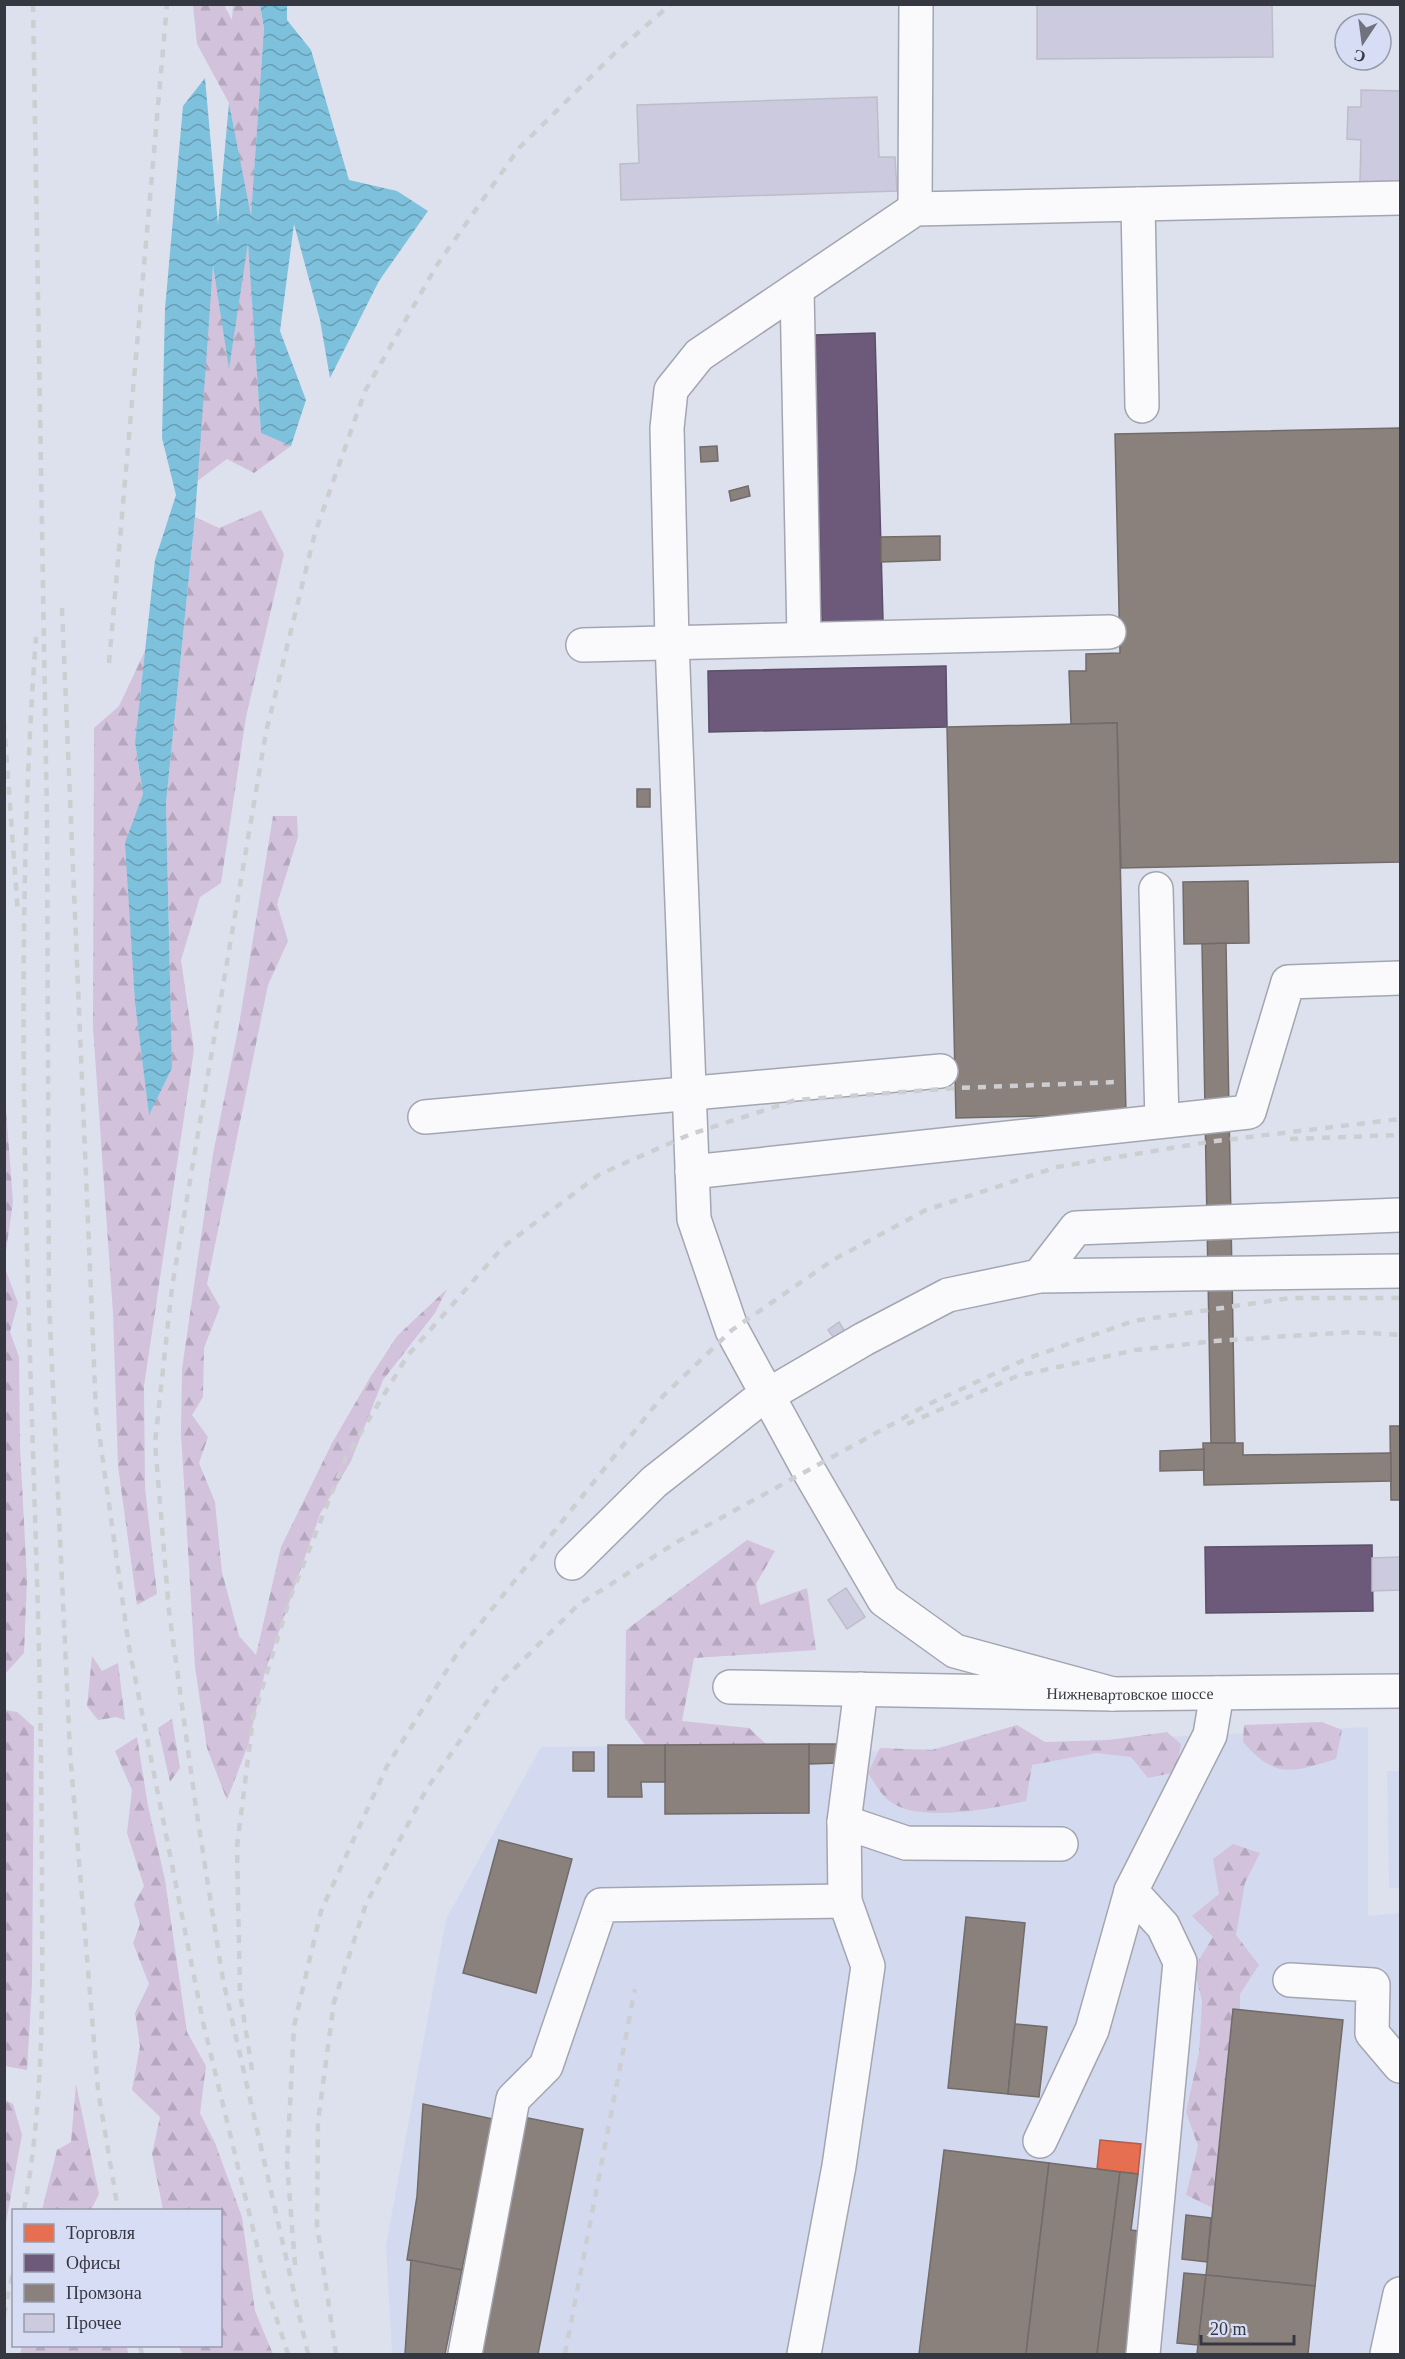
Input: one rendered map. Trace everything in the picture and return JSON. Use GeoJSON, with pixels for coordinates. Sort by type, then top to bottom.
{"type":"FeatureCollection","features":[{"type":"Feature","properties":{"kind":"street"},"geometry":{"type":"LineString","coordinates":[[915,209],[916,4]]}},
{"type":"Feature","properties":{"kind":"street"},"geometry":{"type":"LineString","coordinates":[[1113,1694],[955,1652],[884,1600],[732,1330],[694,1219],[672,641],[667,428],[671,390],[699,355],[915,209],[1401,198]]}},
{"type":"Feature","properties":{"kind":"street"},"geometry":{"type":"LineString","coordinates":[[1138,204],[1142,406]]}},
{"type":"Feature","properties":{"kind":"street"},"geometry":{"type":"LineString","coordinates":[[797,289],[804,638]]}},
{"type":"Feature","properties":{"kind":"street"},"geometry":{"type":"LineString","coordinates":[[583,645],[1109,632]]}},
{"type":"Feature","properties":{"kind":"street"},"geometry":{"type":"LineString","coordinates":[[1156,889],[1162,1121]]}},
{"type":"Feature","properties":{"kind":"street"},"geometry":{"type":"LineString","coordinates":[[692,1172],[1249,1112],[1288,982],[1401,978]]}},
{"type":"Feature","properties":{"kind":"street"},"geometry":{"type":"LineString","coordinates":[[425,1117],[940,1071]]}},
{"type":"Feature","properties":{"kind":"street"},"geometry":{"type":"LineString","coordinates":[[1039,1276],[1076,1228],[1401,1215]]}},
{"type":"Feature","properties":{"kind":"street"},"geometry":{"type":"LineString","coordinates":[[572,1563],[654,1482],[753,1404],[864,1339],[948,1295],[1039,1276],[1401,1271]]}},
{"type":"Feature","properties":{"kind":"street","name":"Нижневартовское шоссе"},"geometry":{"type":"LineString","coordinates":[[730,1687],[1113,1694],[1401,1690]]}},
{"type":"Feature","properties":{"kind":"street"},"geometry":{"type":"LineString","coordinates":[[804,2355],[839,2166],[868,1966],[846,1901],[844,1822],[861,1689]]}},
{"type":"Feature","properties":{"kind":"street"},"geometry":{"type":"LineString","coordinates":[[1040,2141],[1092,2030],[1131,1891],[1210,1735],[1217,1693]]}},
{"type":"Feature","properties":{"kind":"street"},"geometry":{"type":"LineString","coordinates":[[844,1822],[906,1843],[1061,1844]]}},
{"type":"Feature","properties":{"kind":"street"},"geometry":{"type":"LineString","coordinates":[[1131,1891],[1163,1926],[1180,1962],[1143,2355]]}},
{"type":"Feature","properties":{"kind":"street"},"geometry":{"type":"LineString","coordinates":[[465,2355],[513,2099],[546,2066],[601,1905],[846,1901]]}},
{"type":"Feature","properties":{"kind":"street"},"geometry":{"type":"LineString","coordinates":[[1290,1980],[1373,1985],[1372,2033],[1401,2066]]}},
{"type":"Feature","properties":{"kind":"street"},"geometry":{"type":"LineString","coordinates":[[1387,2355],[1401,2294]]}},
{"type":"Feature","properties":{"kind":"shaded area"},"geometry":{"type":"Polygon","coordinates":[[[1368,1727],[1368,1916],[1400,1913],[1400,2354],[392,2354],[386,2245],[446,1919],[541,1747],[839,1744],[839,1753],[1368,1727]]]}},
{"type":"Feature","properties":{"kind":"shaded area"},"geometry":{"type":"Polygon","coordinates":[[[1387,1771],[1400,1771],[1400,1888],[1389,1888],[1387,1771]]]}},
{"type":"Feature","properties":{"kind":"green space"},"geometry":{"type":"Polygon","coordinates":[[[193,5],[224,5],[232,20],[233,5],[260,5],[264,28],[251,219],[229,103],[197,44],[193,5]]]}},
{"type":"Feature","properties":{"kind":"green space"},"geometry":{"type":"Polygon","coordinates":[[[248,239],[261,433],[291,446],[254,473],[227,459],[196,482],[213,262],[229,367],[248,239]]]}},
{"type":"Feature","properties":{"kind":"green space"},"geometry":{"type":"Polygon","coordinates":[[[261,510],[284,554],[246,717],[221,883],[200,897],[181,960],[194,1050],[144,1386],[145,1488],[157,1594],[137,1605],[118,1466],[113,1313],[93,1027],[94,728],[119,706],[145,651],[135,742],[143,794],[126,843],[135,1003],[149,1114],[172,1068],[166,803],[195,517],[219,528],[261,510]]]}},
{"type":"Feature","properties":{"kind":"green space"},"geometry":{"type":"Polygon","coordinates":[[[273,816],[297,816],[298,837],[277,904],[288,941],[268,985],[207,1284],[220,1307],[204,1348],[203,1397],[192,1415],[208,1437],[199,1463],[215,1502],[222,1572],[239,1636],[256,1655],[281,1547],[332,1443],[397,1336],[447,1289],[435,1313],[383,1380],[351,1461],[320,1514],[265,1672],[248,1745],[227,1800],[207,1748],[195,1667],[181,1433],[182,1369],[213,1154],[239,1025],[273,816]]]}},
{"type":"Feature","properties":{"kind":"green space"},"geometry":{"type":"Polygon","coordinates":[[[4,1083],[13,1202],[5,1258],[4,1258],[4,1083]]]}},
{"type":"Feature","properties":{"kind":"green space"},"geometry":{"type":"Polygon","coordinates":[[[4,1266],[18,1303],[10,1332],[19,1357],[20,1446],[27,1580],[24,1653],[5,1674],[4,1266]]]}},
{"type":"Feature","properties":{"kind":"green space"},"geometry":{"type":"Polygon","coordinates":[[[747,1540],[775,1551],[756,1584],[760,1605],[807,1588],[816,1650],[694,1658],[682,1721],[749,1728],[767,1745],[645,1745],[625,1718],[626,1630],[747,1540]]]}},
{"type":"Feature","properties":{"kind":"green space"},"geometry":{"type":"Polygon","coordinates":[[[92,1656],[102,1671],[118,1663],[125,1720],[116,1717],[98,1720],[87,1706],[92,1656]]]}},
{"type":"Feature","properties":{"kind":"green space"},"geometry":{"type":"Polygon","coordinates":[[[5,1710],[17,1712],[34,1727],[32,1984],[27,2070],[5,2066],[5,1710]]]}},
{"type":"Feature","properties":{"kind":"green space"},"geometry":{"type":"Polygon","coordinates":[[[172,1719],[180,1768],[170,1782],[158,1728],[172,1719]]]}},
{"type":"Feature","properties":{"kind":"green space"},"geometry":{"type":"Polygon","coordinates":[[[1322,1722],[1342,1730],[1336,1759],[1308,1767],[1285,1770],[1275,1768],[1265,1763],[1243,1742],[1244,1725],[1322,1722]]]}},
{"type":"Feature","properties":{"kind":"green space"},"geometry":{"type":"Polygon","coordinates":[[[1017,1725],[1045,1742],[1109,1740],[1167,1732],[1181,1744],[1176,1772],[1148,1778],[1131,1757],[1096,1753],[1032,1765],[1026,1801],[955,1813],[917,1811],[901,1807],[888,1800],[868,1773],[880,1748],[932,1750],[1017,1725]]]}},
{"type":"Feature","properties":{"kind":"green space"},"geometry":{"type":"Polygon","coordinates":[[[137,1737],[148,1806],[165,1880],[187,2032],[206,2066],[200,2113],[215,2143],[242,2217],[255,2311],[273,2354],[183,2354],[179,2347],[222,2347],[222,2209],[163,2209],[152,2154],[160,2117],[132,2090],[140,2046],[135,2013],[149,1984],[133,1943],[140,1924],[134,1904],[144,1886],[127,1833],[132,1790],[115,1751],[137,1737]]]}},
{"type":"Feature","properties":{"kind":"green space"},"geometry":{"type":"Polygon","coordinates":[[[1233,1844],[1260,1853],[1245,1883],[1236,1935],[1259,1965],[1240,1994],[1240,2037],[1213,2208],[1186,2195],[1198,2146],[1186,2112],[1199,2053],[1202,2001],[1194,1968],[1213,1937],[1192,1916],[1219,1894],[1213,1859],[1233,1844]]]}},
{"type":"Feature","properties":{"kind":"green space"},"geometry":{"type":"Polygon","coordinates":[[[76,2084],[99,2194],[92,2209],[42,2209],[57,2150],[71,2142],[76,2084]]]}},
{"type":"Feature","properties":{"kind":"green space"},"geometry":{"type":"Polygon","coordinates":[[[5,2100],[13,2104],[22,2135],[5,2228],[5,2100]]]}},
{"type":"Feature","properties":{"kind":"green space"},"geometry":{"type":"Polygon","coordinates":[[[22,2347],[127,2347],[128,2354],[20,2354],[22,2347]]]}},
{"type":"Feature","properties":{"kind":"water"},"geometry":{"type":"Polygon","coordinates":[[[260,5],[287,5],[287,20],[311,50],[349,180],[397,191],[428,211],[379,281],[330,378],[320,320],[294,224],[280,331],[306,400],[291,446],[261,433],[248,243],[229,369],[213,265],[195,517],[166,803],[172,1068],[149,1115],[135,1003],[125,843],[143,794],[135,742],[155,560],[176,495],[162,438],[165,309],[183,106],[205,78],[218,224],[229,103],[251,216],[264,28],[260,5]]]}},
{"type":"Feature","properties":{"kind":"building: Торговля"},"geometry":{"type":"Polygon","coordinates":[[[1100,2140],[1141,2144],[1138,2174],[1097,2169],[1100,2140]]]}},
{"type":"Feature","properties":{"kind":"building: Офисы"},"geometry":{"type":"Polygon","coordinates":[[[875,333],[883,620],[822,622],[814,335],[875,333]]]}},
{"type":"Feature","properties":{"kind":"building: Офисы"},"geometry":{"type":"Polygon","coordinates":[[[946,666],[947,727],[709,732],[708,671],[946,666]]]}},
{"type":"Feature","properties":{"kind":"building: Офисы"},"geometry":{"type":"Polygon","coordinates":[[[1372,1545],[1373,1611],[1206,1613],[1205,1547],[1372,1545]]]}},
{"type":"Feature","properties":{"kind":"building: Промзона"},"geometry":{"type":"Polygon","coordinates":[[[1400,428],[1400,862],[1121,868],[1117,723],[1071,724],[1069,671],[1086,671],[1086,654],[1120,653],[1115,434],[1400,428]]]}},
{"type":"Feature","properties":{"kind":"building: Промзона"},"geometry":{"type":"Polygon","coordinates":[[[717,446],[718,461],[701,462],[700,447],[717,446]]]}},
{"type":"Feature","properties":{"kind":"building: Промзона"},"geometry":{"type":"Polygon","coordinates":[[[748,486],[750,496],[731,501],[729,491],[748,486]]]}},
{"type":"Feature","properties":{"kind":"building: Промзона"},"geometry":{"type":"Polygon","coordinates":[[[940,536],[940,560],[881,562],[881,537],[940,536]]]}},
{"type":"Feature","properties":{"kind":"building: Промзона"},"geometry":{"type":"Polygon","coordinates":[[[1117,723],[1126,1114],[956,1118],[947,727],[1117,723]]]}},
{"type":"Feature","properties":{"kind":"building: Промзона"},"geometry":{"type":"Polygon","coordinates":[[[637,789],[650,789],[650,807],[637,807],[637,789]]]}},
{"type":"Feature","properties":{"kind":"building: Промзона"},"geometry":{"type":"Polygon","coordinates":[[[1248,881],[1249,943],[1184,944],[1183,882],[1248,881]]]}},
{"type":"Feature","properties":{"kind":"building: Промзона"},"geometry":{"type":"Polygon","coordinates":[[[1226,943],[1235,1443],[1211,1443],[1202,944],[1226,943]]]}},
{"type":"Feature","properties":{"kind":"building: Промзона"},"geometry":{"type":"Polygon","coordinates":[[[1390,1426],[1400,1426],[1400,1500],[1391,1500],[1390,1426]]]}},
{"type":"Feature","properties":{"kind":"building: Промзона"},"geometry":{"type":"Polygon","coordinates":[[[1203,1443],[1243,1443],[1243,1455],[1391,1453],[1391,1481],[1204,1485],[1203,1443]]]}},
{"type":"Feature","properties":{"kind":"building: Промзона"},"geometry":{"type":"Polygon","coordinates":[[[1204,1449],[1204,1470],[1160,1471],[1160,1451],[1204,1449]]]}},
{"type":"Feature","properties":{"kind":"building: Промзона"},"geometry":{"type":"Polygon","coordinates":[[[809,1744],[839,1744],[839,1763],[809,1764],[809,1744]]]}},
{"type":"Feature","properties":{"kind":"building: Промзона"},"geometry":{"type":"Polygon","coordinates":[[[809,1744],[809,1813],[665,1814],[665,1745],[809,1744]]]}},
{"type":"Feature","properties":{"kind":"building: Промзона"},"geometry":{"type":"Polygon","coordinates":[[[608,1745],[665,1745],[665,1782],[641,1782],[642,1797],[608,1797],[608,1745]]]}},
{"type":"Feature","properties":{"kind":"building: Промзона"},"geometry":{"type":"Polygon","coordinates":[[[573,1752],[594,1752],[594,1771],[573,1771],[573,1752]]]}},
{"type":"Feature","properties":{"kind":"building: Промзона"},"geometry":{"type":"Polygon","coordinates":[[[499,1840],[572,1859],[536,1993],[463,1973],[499,1840]]]}},
{"type":"Feature","properties":{"kind":"building: Промзона"},"geometry":{"type":"Polygon","coordinates":[[[966,1917],[1025,1923],[1008,2094],[948,2088],[966,1917]]]}},
{"type":"Feature","properties":{"kind":"building: Промзона"},"geometry":{"type":"Polygon","coordinates":[[[1233,2009],[1343,2020],[1315,2286],[1206,2275],[1233,2009]]]}},
{"type":"Feature","properties":{"kind":"building: Промзона"},"geometry":{"type":"Polygon","coordinates":[[[1015,2024],[1047,2027],[1039,2097],[1008,2094],[1015,2024]]]}},
{"type":"Feature","properties":{"kind":"building: Промзона"},"geometry":{"type":"Polygon","coordinates":[[[423,2104],[493,2119],[462,2270],[407,2260],[417,2196],[423,2104]]]}},
{"type":"Feature","properties":{"kind":"building: Промзона"},"geometry":{"type":"Polygon","coordinates":[[[523,2117],[583,2129],[538,2354],[477,2354],[523,2117]]]}},
{"type":"Feature","properties":{"kind":"building: Промзона"},"geometry":{"type":"Polygon","coordinates":[[[944,2150],[1049,2163],[1026,2354],[919,2354],[944,2150]]]}},
{"type":"Feature","properties":{"kind":"building: Промзона"},"geometry":{"type":"Polygon","coordinates":[[[1049,2163],[1120,2172],[1097,2354],[1026,2354],[1049,2163]]]}},
{"type":"Feature","properties":{"kind":"building: Промзона"},"geometry":{"type":"Polygon","coordinates":[[[1120,2172],[1138,2174],[1131,2230],[1147,2232],[1132,2354],[1097,2354],[1120,2172]]]}},
{"type":"Feature","properties":{"kind":"building: Промзона"},"geometry":{"type":"Polygon","coordinates":[[[1186,2215],[1211,2218],[1207,2262],[1182,2259],[1186,2215]]]}},
{"type":"Feature","properties":{"kind":"building: Промзона"},"geometry":{"type":"Polygon","coordinates":[[[411,2260],[462,2270],[445,2354],[405,2354],[411,2260]]]}},
{"type":"Feature","properties":{"kind":"building: Промзона"},"geometry":{"type":"Polygon","coordinates":[[[1184,2273],[1206,2275],[1198,2345],[1177,2343],[1184,2273]]]}},
{"type":"Feature","properties":{"kind":"building: Промзона"},"geometry":{"type":"Polygon","coordinates":[[[1206,2275],[1315,2286],[1308,2354],[1197,2354],[1206,2275]]]}},
{"type":"Feature","properties":{"kind":"building: Прочее"},"geometry":{"type":"Polygon","coordinates":[[[1037,4],[1272,4],[1273,57],[1037,59],[1037,4]]]}},
{"type":"Feature","properties":{"kind":"building: Прочее"},"geometry":{"type":"Polygon","coordinates":[[[1361,90],[1400,91],[1400,182],[1360,182],[1361,140],[1347,139],[1348,107],[1361,107],[1361,90]]]}},
{"type":"Feature","properties":{"kind":"building: Прочее"},"geometry":{"type":"Polygon","coordinates":[[[877,97],[879,157],[895,157],[897,191],[621,200],[620,164],[639,163],[637,105],[877,97]]]}},
{"type":"Feature","properties":{"kind":"building: Прочее"},"geometry":{"type":"Polygon","coordinates":[[[839,1322],[847,1335],[837,1342],[828,1330],[839,1322]]]}},
{"type":"Feature","properties":{"kind":"building: Прочее"},"geometry":{"type":"Polygon","coordinates":[[[1400,1557],[1400,1590],[1372,1591],[1372,1558],[1400,1557]]]}},
{"type":"Feature","properties":{"kind":"building: Прочее"},"geometry":{"type":"Polygon","coordinates":[[[846,1588],[865,1617],[847,1629],[828,1600],[846,1588]]]}},
{"type":"Feature","properties":{"kind":"railway"},"geometry":{"type":"LineString","coordinates":[[33,4],[47,819],[49,1302],[70,1752],[98,2090],[118,2209]]}},
{"type":"Feature","properties":{"kind":"railway"},"geometry":{"type":"LineString","coordinates":[[109,663],[167,4]]}},
{"type":"Feature","properties":{"kind":"railway"},"geometry":{"type":"LineString","coordinates":[[308,2354],[223,1980],[196,1808],[169,1611],[155,1443],[172,1287],[266,732],[315,533],[365,391],[437,265],[519,148],[616,52],[671,4]]}},
{"type":"Feature","properties":{"kind":"railway"},"geometry":{"type":"LineString","coordinates":[[62,608],[96,1411],[129,1647],[203,2022],[269,2295],[288,2354]]}},
{"type":"Feature","properties":{"kind":"railway"},"geometry":{"type":"LineString","coordinates":[[24,2209],[38,2099],[42,1986],[40,1683],[28,1270],[24,1017],[29,763],[36,637]]}},
{"type":"Feature","properties":{"kind":"railway"},"geometry":{"type":"LineString","coordinates":[[4,723],[18,914]]}},
{"type":"Feature","properties":{"kind":"railway"},"geometry":{"type":"LineString","coordinates":[[252,2070],[240,1993],[237,1847],[253,1718],[290,1598],[346,1457],[408,1355],[503,1247],[600,1174],[691,1134],[796,1100],[956,1088],[1117,1082]]}},
{"type":"Feature","properties":{"kind":"railway"},"geometry":{"type":"LineString","coordinates":[[295,2265],[287,2163],[294,2026],[321,1911],[387,1766],[460,1649],[661,1398],[732,1330],[833,1260],[926,1210],[1057,1167],[1208,1142],[1400,1119]]}},
{"type":"Feature","properties":{"kind":"railway"},"geometry":{"type":"LineString","coordinates":[[1290,1139],[1400,1135]]}},
{"type":"Feature","properties":{"kind":"railway"},"geometry":{"type":"LineString","coordinates":[[336,2354],[317,2225],[318,2121],[334,2002],[366,1904],[426,1790],[499,1684],[578,1605],[677,1542],[929,1404],[1026,1359],[1133,1321],[1290,1298],[1400,1298]]}},
{"type":"Feature","properties":{"kind":"railway"},"geometry":{"type":"LineString","coordinates":[[907,1424],[1017,1376],[1136,1350],[1215,1341],[1351,1332],[1400,1335]]}},
{"type":"Feature","properties":{"kind":"railway"},"geometry":{"type":"LineString","coordinates":[[565,2354],[635,1989]]}},
{"type":"Feature","properties":{"kind":"railway"},"geometry":{"type":"LineString","coordinates":[[4,2315],[12,2276]]}},
{"type":"Feature","properties":{"kind":"railway"},"geometry":{"type":"LineString","coordinates":[[140,2347],[142,2354]]}}]}
